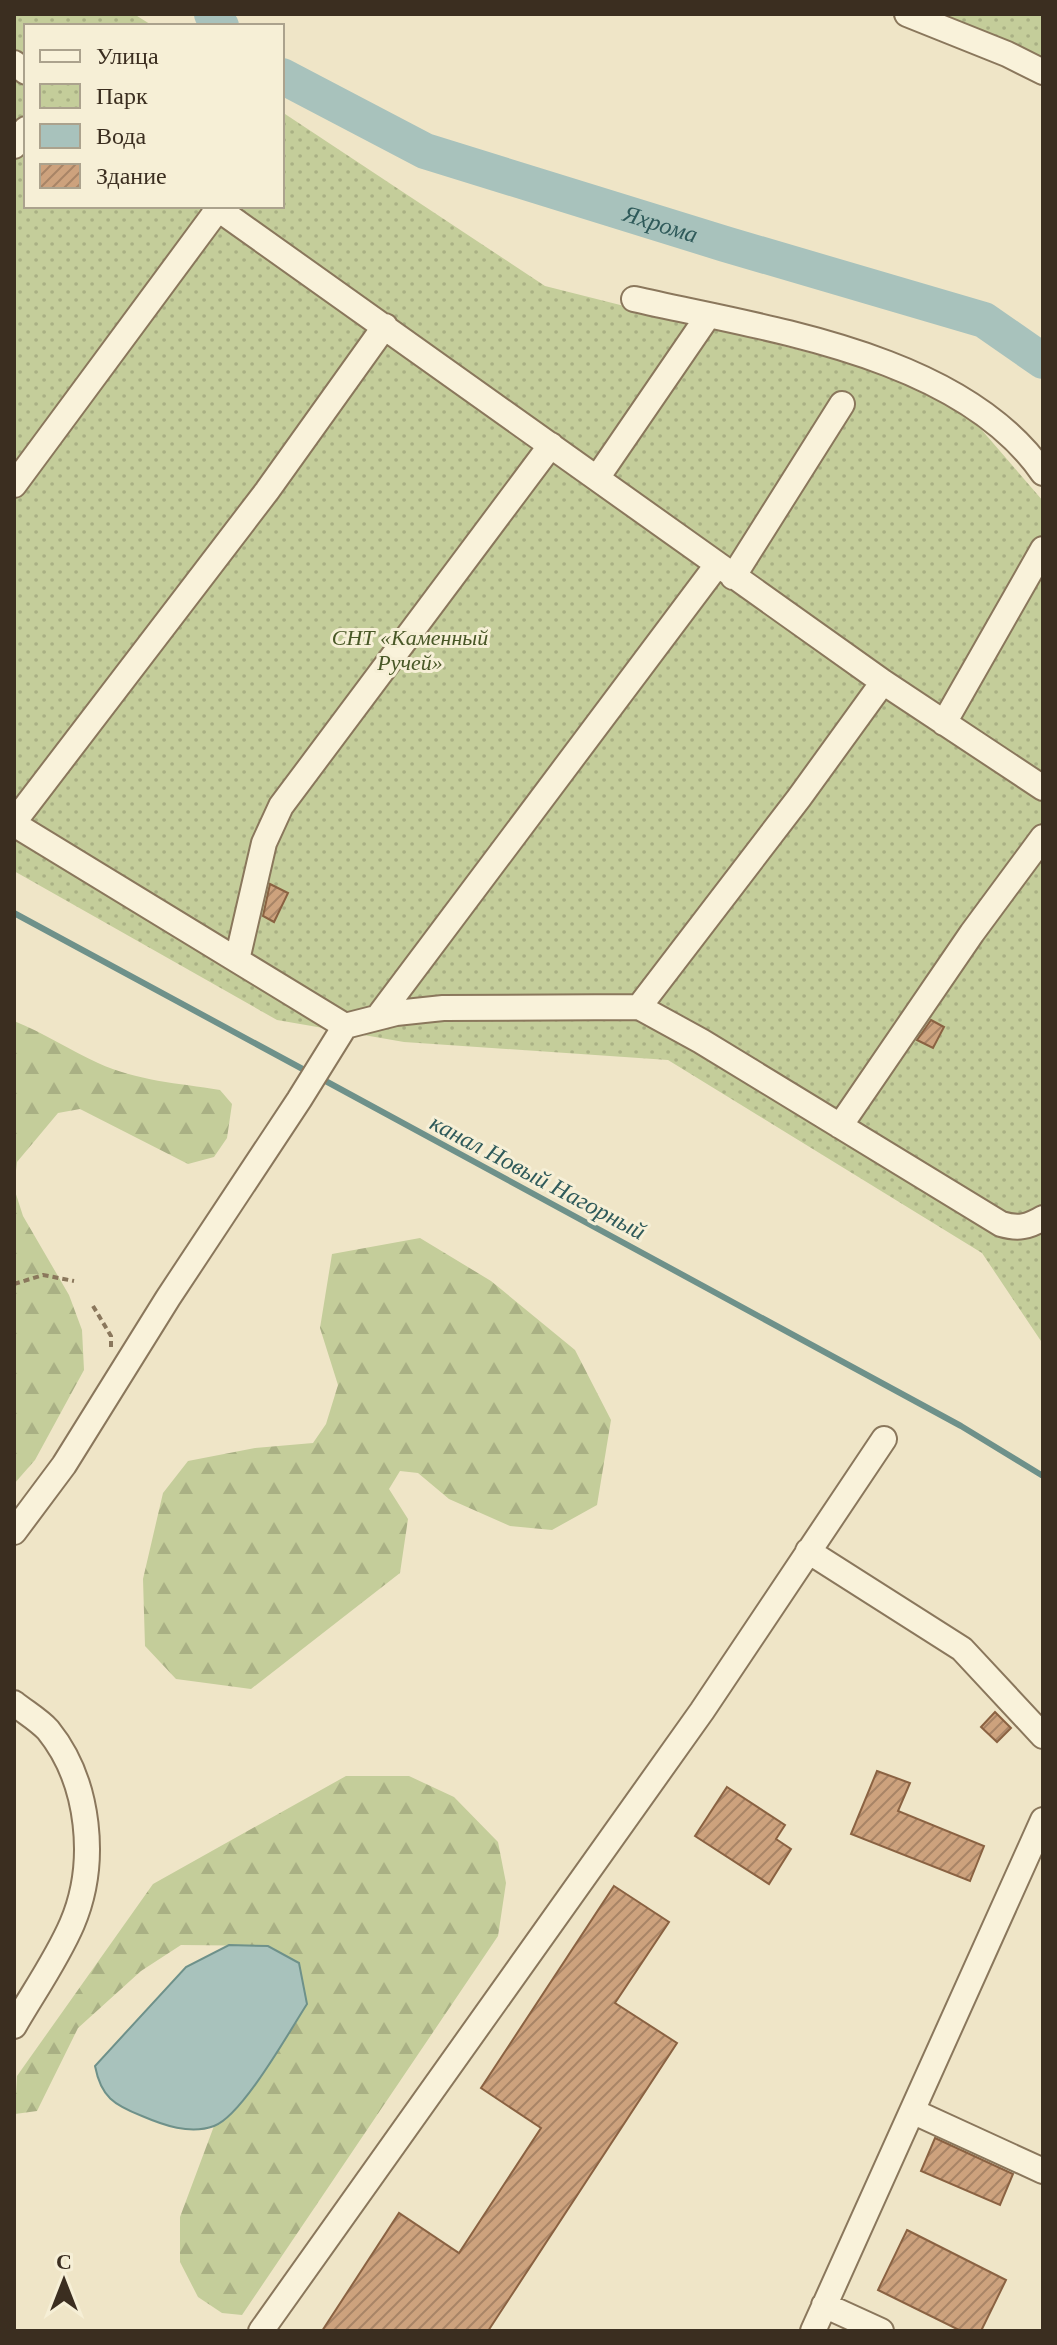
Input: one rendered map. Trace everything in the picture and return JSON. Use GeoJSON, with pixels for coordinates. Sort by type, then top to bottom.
{"type":"FeatureCollection","features":[{"type":"Feature","properties":{"kind":"street"},"geometry":{"type":"LineString","coordinates":[[907,14],[1007,54],[1043,72]]}},
{"type":"Feature","properties":{"kind":"street"},"geometry":{"type":"LineString","coordinates":[[14,485],[215,208]]}},
{"type":"Feature","properties":{"kind":"street"},"geometry":{"type":"LineString","coordinates":[[217,208],[725,571],[883,682],[1043,788]]}},
{"type":"Feature","properties":{"kind":"street"},"geometry":{"type":"LineString","coordinates":[[634,299],[821,342],[918,375],[952,392],[990,419],[1034,459],[1043,473]]}},
{"type":"Feature","properties":{"kind":"street"},"geometry":{"type":"LineString","coordinates":[[597,478],[708,316]]}},
{"type":"Feature","properties":{"kind":"street"},"geometry":{"type":"LineString","coordinates":[[345,1026],[14,823],[267,491],[385,326]]}},
{"type":"Feature","properties":{"kind":"street"},"geometry":{"type":"LineString","coordinates":[[378,1017],[725,571],[842,404]]}},
{"type":"Feature","properties":{"kind":"street"},"geometry":{"type":"LineString","coordinates":[[237,960],[264,843],[281,806],[551,445]]}},
{"type":"Feature","properties":{"kind":"street"},"geometry":{"type":"LineString","coordinates":[[944,723],[1043,549]]}},
{"type":"Feature","properties":{"kind":"street"},"geometry":{"type":"LineString","coordinates":[[639,1007],[799,798],[883,682]]}},
{"type":"Feature","properties":{"kind":"street"},"geometry":{"type":"LineString","coordinates":[[840,1126],[972,933],[1043,837]]}},
{"type":"Feature","properties":{"kind":"street"},"geometry":{"type":"LineString","coordinates":[[14,1532],[64,1465],[168,1298],[345,1026],[396,1013],[443,1008],[639,1007],[701,1041],[1001,1224],[1039,1229]]}},
{"type":"Feature","properties":{"kind":"street"},"geometry":{"type":"LineString","coordinates":[[261,2331],[702,1711],[884,1439]]}},
{"type":"Feature","properties":{"kind":"street"},"geometry":{"type":"LineString","coordinates":[[808,1551],[962,1649],[1041,1731]]}},
{"type":"Feature","properties":{"kind":"street"},"geometry":{"type":"LineString","coordinates":[[14,1703],[46,1728],[72,1766],[85,1820],[86,1881],[72,1925],[14,2026]]}},
{"type":"Feature","properties":{"kind":"street"},"geometry":{"type":"LineString","coordinates":[[813,2331],[1043,1820]]}},
{"type":"Feature","properties":{"kind":"street"},"geometry":{"type":"LineString","coordinates":[[912,2111],[1043,2171]]}},
{"type":"Feature","properties":{"kind":"street"},"geometry":{"type":"LineString","coordinates":[[824,2305],[881,2331]]}},
{"type":"Feature","properties":{"kind":"path"},"geometry":{"type":"LineString","coordinates":[[14,1284],[43,1275],[74,1281]]}},
{"type":"Feature","properties":{"kind":"path"},"geometry":{"type":"LineString","coordinates":[[93,1306],[111,1336],[111,1349]]}},
{"type":"Feature","properties":{"kind":"green space","name":"СНТ «Каменный Ручей»"},"geometry":{"type":"Polygon","coordinates":[[[14,14],[134,14],[150,24],[24,24],[24,208],[284,208],[284,113],[545,286],[866,367],[968,414],[1043,501],[1043,1344],[982,1253],[668,1060],[404,1042],[277,1020],[14,871],[14,14]]]}},
{"type":"Feature","properties":{"kind":"green space"},"geometry":{"type":"Polygon","coordinates":[[[930,14],[1043,14],[1043,66],[930,14]]]}},
{"type":"Feature","properties":{"kind":"green space"},"geometry":{"type":"Polygon","coordinates":[[[14,1021],[113,1069],[158,1081],[220,1090],[232,1104],[227,1138],[214,1157],[188,1164],[80,1109],[58,1113],[17,1162],[14,1188],[14,1021]]]}},
{"type":"Feature","properties":{"kind":"green space"},"geometry":{"type":"Polygon","coordinates":[[[14,1188],[23,1216],[69,1295],[82,1330],[84,1370],[35,1460],[14,1484],[14,1188]]]}},
{"type":"Feature","properties":{"kind":"green space"},"geometry":{"type":"Polygon","coordinates":[[[420,1238],[491,1281],[575,1350],[611,1420],[597,1505],[552,1530],[510,1526],[449,1499],[418,1473],[400,1471],[389,1489],[408,1519],[400,1573],[251,1689],[176,1679],[145,1646],[143,1579],[163,1493],[188,1461],[255,1448],[313,1443],[326,1424],[338,1385],[320,1328],[332,1254],[420,1238]]]}},
{"type":"Feature","properties":{"kind":"green space"},"geometry":{"type":"Polygon","coordinates":[[[346,1776],[409,1776],[454,1797],[498,1842],[506,1883],[498,1936],[242,2315],[222,2313],[198,2297],[180,2262],[180,2217],[214,2126],[238,2107],[268,1946],[181,1945],[141,1971],[78,2028],[37,2111],[15,2114],[17,2076],[153,1884],[346,1776]]]}},
{"type":"Feature","properties":{"kind":"water"},"geometry":{"type":"Polygon","coordinates":[[[229,1945],[268,1946],[299,1963],[307,2004],[264,2072],[238,2107],[225,2119],[205,2129],[168,2125],[116,2104],[105,2093],[95,2066],[186,1967],[229,1945]]]}},
{"type":"Feature","properties":{"kind":"building"},"geometry":{"type":"Polygon","coordinates":[[[270,884],[288,893],[274,922],[263,916],[270,884]]]}},
{"type":"Feature","properties":{"kind":"building"},"geometry":{"type":"Polygon","coordinates":[[[931,1020],[944,1027],[933,1048],[917,1040],[931,1020]]]}},
{"type":"Feature","properties":{"kind":"building"},"geometry":{"type":"Polygon","coordinates":[[[995,1712],[1011,1728],[997,1742],[981,1727],[995,1712]]]}},
{"type":"Feature","properties":{"kind":"building"},"geometry":{"type":"Polygon","coordinates":[[[877,1771],[910,1783],[898,1811],[984,1846],[970,1881],[851,1834],[877,1771]]]}},
{"type":"Feature","properties":{"kind":"building"},"geometry":{"type":"Polygon","coordinates":[[[727,1787],[785,1825],[776,1839],[791,1849],[769,1884],[695,1836],[727,1787]]]}},
{"type":"Feature","properties":{"kind":"building"},"geometry":{"type":"Polygon","coordinates":[[[614,1886],[669,1922],[615,2003],[677,2043],[488,2331],[322,2331],[399,2213],[459,2253],[541,2128],[481,2088],[614,1886]]]}},
{"type":"Feature","properties":{"kind":"building"},"geometry":{"type":"Polygon","coordinates":[[[935,2138],[1013,2174],[1000,2205],[921,2171],[935,2138]]]}},
{"type":"Feature","properties":{"kind":"building"},"geometry":{"type":"Polygon","coordinates":[[[907,2230],[1006,2280],[981,2331],[961,2331],[878,2290],[907,2230]]]}},
{"type":"Feature","properties":{"kind":"waterway","name":"Яхрома"},"geometry":{"type":"LineString","coordinates":[[212,14],[220,24]]}},
{"type":"Feature","properties":{"kind":"waterway","name":"Яхрома"},"geometry":{"type":"LineString","coordinates":[[284,77],[425,151],[984,320],[1043,361]]}},
{"type":"Feature","properties":{"kind":"waterway","name":"канал Новый Нагорный"},"geometry":{"type":"LineString","coordinates":[[14,913],[310,1073]]}},
{"type":"Feature","properties":{"kind":"waterway","name":"канал Новый Нагорный"},"geometry":{"type":"LineString","coordinates":[[320,1078],[961,1426],[1043,1476]]}}]}
